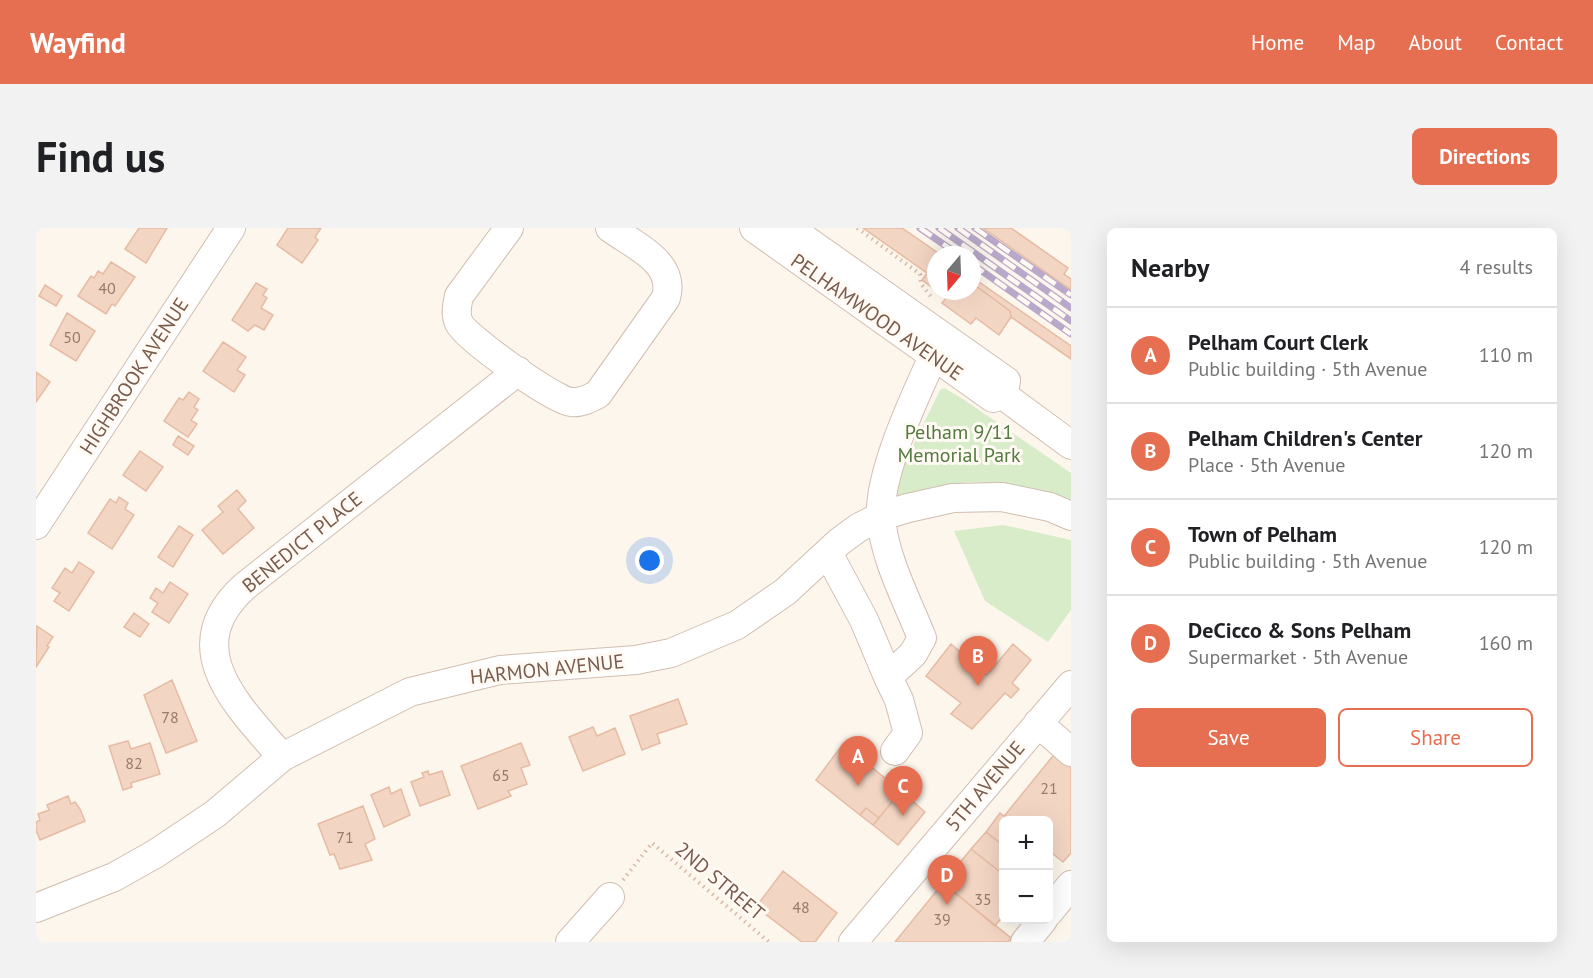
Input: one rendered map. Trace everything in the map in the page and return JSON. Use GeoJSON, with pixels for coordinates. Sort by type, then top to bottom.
{"type":"FeatureCollection","features":[{"type":"Feature","properties":{"kind":"street","name":"HIGHBROOK AVENUE"},"geometry":{"type":"LineString","coordinates":[[36,525],[231,228]]}},
{"type":"Feature","properties":{"kind":"street"},"geometry":{"type":"LineString","coordinates":[[509,228],[459,296],[456,309],[459,322],[467,335],[558,398],[571,402],[585,401],[598,394],[666,298],[669,286],[665,270],[610,228]]}},
{"type":"Feature","properties":{"kind":"street","name":"PELHAMWOOD AVENUE"},"geometry":{"type":"LineString","coordinates":[[754,228],[993,398],[1003,395]]}},
{"type":"Feature","properties":{"kind":"street","name":"PELHAMWOOD AVENUE"},"geometry":{"type":"LineString","coordinates":[[789,228],[1006,381],[1003,395]]}},
{"type":"Feature","properties":{"kind":"street"},"geometry":{"type":"LineString","coordinates":[[888,677],[913,654],[922,638],[889,553],[881,516],[889,468],[933,357]]}},
{"type":"Feature","properties":{"kind":"street","name":"BENEDICT PLACE"},"geometry":{"type":"LineString","coordinates":[[282,757],[221,680],[214,655],[216,633],[224,612],[245,586],[518,371]]}},
{"type":"Feature","properties":{"kind":"street","name":"PELHAMWOOD AVENUE"},"geometry":{"type":"LineString","coordinates":[[1003,395],[1071,445]]}},
{"type":"Feature","properties":{"kind":"street","name":"HARMON AVENUE"},"geometry":{"type":"LineString","coordinates":[[36,908],[114,877],[155,854],[215,814],[282,757],[410,692],[454,679],[500,670],[636,660],[671,653],[737,625],[784,592],[858,528],[881,516],[953,498],[1002,497],[1050,507],[1071,516]]}},
{"type":"Feature","properties":{"kind":"street"},"geometry":{"type":"LineString","coordinates":[[828,553],[864,620],[899,700],[908,733],[895,751]]}},
{"type":"Feature","properties":{"kind":"street","name":"5TH AVENUE"},"geometry":{"type":"LineString","coordinates":[[853,942],[1071,685]]}},
{"type":"Feature","properties":{"kind":"street"},"geometry":{"type":"LineString","coordinates":[[1038,723],[1071,752]]}},
{"type":"Feature","properties":{"kind":"street"},"geometry":{"type":"LineString","coordinates":[[1053,907],[1071,885]]}},
{"type":"Feature","properties":{"kind":"street"},"geometry":{"type":"LineString","coordinates":[[570,942],[610,897]]}},
{"type":"Feature","properties":{"kind":"street"},"geometry":{"type":"LineString","coordinates":[[1025,942],[1040,924]]}},
{"type":"Feature","properties":{"kind":"path"},"geometry":{"type":"LineString","coordinates":[[857,228],[920,274],[921,284],[939,304]]}},
{"type":"Feature","properties":{"kind":"path","name":"2ND STREET"},"geometry":{"type":"LineString","coordinates":[[610,897],[652,843],[768,942]]}},
{"type":"Feature","properties":{"kind":"green space","name":"Pelham 9/11 Memorial Park"},"geometry":{"type":"Polygon","coordinates":[[[944,388],[1071,473],[1071,502],[998,484],[969,482],[893,496],[899,474],[940,390],[944,388]]]}},
{"type":"Feature","properties":{"kind":"green space"},"geometry":{"type":"Polygon","coordinates":[[[1003,525],[1071,540],[1071,610],[1048,642],[985,601],[954,531],[1003,525]]]}},
{"type":"Feature","properties":{"kind":"building"},"geometry":{"type":"Polygon","coordinates":[[[139,228],[167,228],[146,263],[125,249],[139,228]]]}},
{"type":"Feature","properties":{"kind":"building"},"geometry":{"type":"Polygon","coordinates":[[[288,228],[321,228],[315,237],[318,240],[302,263],[277,245],[288,228]]]}},
{"type":"Feature","properties":{"kind":"building"},"geometry":{"type":"Polygon","coordinates":[[[863,228],[902,228],[928,246],[927,273],[863,228]]]}},
{"type":"Feature","properties":{"kind":"building"},"geometry":{"type":"Polygon","coordinates":[[[983,228],[1011,228],[1068,268],[1064,274],[1071,279],[1071,290],[983,228]]]}},
{"type":"Feature","properties":{"kind":"building"},"geometry":{"type":"Polygon","coordinates":[[[111,262],[135,277],[115,306],[112,304],[106,314],[78,296],[91,276],[94,278],[98,271],[103,274],[111,262]]]}},
{"type":"Feature","properties":{"kind":"building"},"geometry":{"type":"Polygon","coordinates":[[[927,273],[927,284],[922,280],[927,273]]]}},
{"type":"Feature","properties":{"kind":"building"},"geometry":{"type":"Polygon","coordinates":[[[256,283],[267,289],[263,295],[267,298],[261,308],[273,315],[264,330],[255,325],[248,331],[232,320],[256,283]]]}},
{"type":"Feature","properties":{"kind":"building"},"geometry":{"type":"Polygon","coordinates":[[[981,283],[1071,346],[1071,359],[1011,317],[1010,311],[981,290],[981,283]]]}},
{"type":"Feature","properties":{"kind":"building"},"geometry":{"type":"Polygon","coordinates":[[[45,285],[62,296],[56,306],[39,296],[45,285]]]}},
{"type":"Feature","properties":{"kind":"building"},"geometry":{"type":"Polygon","coordinates":[[[981,290],[1010,311],[1011,317],[999,335],[976,318],[971,324],[942,303],[944,300],[981,300],[981,290]]]}},
{"type":"Feature","properties":{"kind":"building"},"geometry":{"type":"Polygon","coordinates":[[[67,313],[95,331],[76,361],[50,345],[67,313]]]}},
{"type":"Feature","properties":{"kind":"building"},"geometry":{"type":"Polygon","coordinates":[[[223,342],[246,357],[237,370],[245,375],[234,392],[203,371],[223,342]]]}},
{"type":"Feature","properties":{"kind":"building"},"geometry":{"type":"Polygon","coordinates":[[[36,372],[50,382],[36,402],[36,372]]]}},
{"type":"Feature","properties":{"kind":"building"},"geometry":{"type":"Polygon","coordinates":[[[189,392],[199,399],[194,407],[198,410],[191,420],[197,424],[188,437],[164,421],[179,398],[183,400],[189,392]]]}},
{"type":"Feature","properties":{"kind":"building"},"geometry":{"type":"Polygon","coordinates":[[[178,436],[194,446],[188,455],[173,445],[178,436]]]}},
{"type":"Feature","properties":{"kind":"building"},"geometry":{"type":"Polygon","coordinates":[[[140,451],[163,467],[146,491],[123,475],[140,451]]]}},
{"type":"Feature","properties":{"kind":"building"},"geometry":{"type":"Polygon","coordinates":[[[237,490],[246,501],[238,509],[254,528],[223,554],[202,530],[223,512],[218,506],[237,490]]]}},
{"type":"Feature","properties":{"kind":"building"},"geometry":{"type":"Polygon","coordinates":[[[119,497],[128,503],[125,509],[134,515],[112,549],[88,533],[110,499],[116,503],[119,497]]]}},
{"type":"Feature","properties":{"kind":"building"},"geometry":{"type":"Polygon","coordinates":[[[179,526],[193,535],[173,567],[158,557],[179,526]]]}},
{"type":"Feature","properties":{"kind":"building"},"geometry":{"type":"Polygon","coordinates":[[[79,562],[94,572],[69,611],[54,601],[60,593],[52,588],[65,568],[72,573],[79,562]]]}},
{"type":"Feature","properties":{"kind":"building"},"geometry":{"type":"Polygon","coordinates":[[[170,582],[188,594],[169,623],[152,612],[158,603],[150,598],[156,588],[163,593],[170,582]]]}},
{"type":"Feature","properties":{"kind":"building"},"geometry":{"type":"Polygon","coordinates":[[[134,613],[149,624],[140,637],[124,627],[134,613]]]}},
{"type":"Feature","properties":{"kind":"building"},"geometry":{"type":"Polygon","coordinates":[[[37,626],[53,637],[36,667],[37,626]]]}},
{"type":"Feature","properties":{"kind":"building"},"geometry":{"type":"Polygon","coordinates":[[[951,644],[987,675],[1013,644],[1031,660],[1012,683],[1019,689],[1011,698],[1005,693],[972,729],[951,714],[961,703],[926,676],[951,644]]]}},
{"type":"Feature","properties":{"kind":"building"},"geometry":{"type":"Polygon","coordinates":[[[172,680],[197,741],[166,753],[144,695],[172,680]]]}},
{"type":"Feature","properties":{"kind":"building"},"geometry":{"type":"Polygon","coordinates":[[[678,699],[687,724],[657,734],[660,743],[642,750],[630,716],[678,699]]]}},
{"type":"Feature","properties":{"kind":"building"},"geometry":{"type":"Polygon","coordinates":[[[593,727],[597,736],[615,728],[625,754],[583,771],[569,737],[593,727]]]}},
{"type":"Feature","properties":{"kind":"building"},"geometry":{"type":"Polygon","coordinates":[[[128,741],[131,749],[150,743],[160,774],[131,783],[132,787],[123,790],[109,746],[128,741]]]}},
{"type":"Feature","properties":{"kind":"building"},"geometry":{"type":"Polygon","coordinates":[[[521,743],[530,765],[521,768],[527,784],[508,791],[511,796],[478,809],[461,766],[521,743]]]}},
{"type":"Feature","properties":{"kind":"building"},"geometry":{"type":"Polygon","coordinates":[[[843,744],[901,791],[879,818],[866,808],[860,815],[816,780],[843,744]]]}},
{"type":"Feature","properties":{"kind":"building"},"geometry":{"type":"Polygon","coordinates":[[[1057,751],[1071,762],[1071,853],[1063,862],[1053,854],[1053,816],[1005,815],[1057,751]]]}},
{"type":"Feature","properties":{"kind":"building"},"geometry":{"type":"Polygon","coordinates":[[[428,771],[429,775],[442,771],[450,795],[420,806],[411,782],[424,777],[422,773],[428,771]]]}},
{"type":"Feature","properties":{"kind":"building"},"geometry":{"type":"Polygon","coordinates":[[[389,787],[391,794],[401,789],[410,815],[384,827],[371,795],[389,787]]]}},
{"type":"Feature","properties":{"kind":"building"},"geometry":{"type":"Polygon","coordinates":[[[901,791],[925,812],[898,845],[873,825],[901,791]]]}},
{"type":"Feature","properties":{"kind":"building"},"geometry":{"type":"Polygon","coordinates":[[[68,796],[71,804],[75,802],[80,809],[85,821],[40,840],[36,830],[36,822],[40,820],[38,814],[49,810],[47,805],[68,796]]]}},
{"type":"Feature","properties":{"kind":"building"},"geometry":{"type":"Polygon","coordinates":[[[363,806],[375,839],[365,844],[372,860],[340,869],[334,854],[330,855],[318,824],[363,806]]]}},
{"type":"Feature","properties":{"kind":"building"},"geometry":{"type":"Polygon","coordinates":[[[866,808],[879,818],[873,825],[860,815],[866,808]]]}},
{"type":"Feature","properties":{"kind":"building"},"geometry":{"type":"Polygon","coordinates":[[[1000,813],[1004,816],[999,816],[999,842],[986,832],[1000,813]]]}},
{"type":"Feature","properties":{"kind":"building"},"geometry":{"type":"Polygon","coordinates":[[[986,832],[999,842],[999,871],[971,849],[986,832]]]}},
{"type":"Feature","properties":{"kind":"building"},"geometry":{"type":"Polygon","coordinates":[[[971,849],[999,871],[999,921],[995,926],[943,883],[971,849]]]}},
{"type":"Feature","properties":{"kind":"building"},"geometry":{"type":"Polygon","coordinates":[[[783,871],[837,913],[815,942],[802,942],[756,907],[783,871]]]}},
{"type":"Feature","properties":{"kind":"building"},"geometry":{"type":"Polygon","coordinates":[[[943,883],[1011,938],[1008,942],[895,942],[943,883]]]}},
{"type":"Feature","properties":{"kind":"railway"},"geometry":{"type":"LineString","coordinates":[[920,228],[946,246]]}},
{"type":"Feature","properties":{"kind":"railway"},"geometry":{"type":"LineString","coordinates":[[939,228],[1071,321]]}},
{"type":"Feature","properties":{"kind":"railway"},"geometry":{"type":"LineString","coordinates":[[958,228],[1071,308]]}},
{"type":"Feature","properties":{"kind":"railway"},"geometry":{"type":"LineString","coordinates":[[975,228],[1071,295]]}},
{"type":"Feature","properties":{"kind":"railway"},"geometry":{"type":"LineString","coordinates":[[981,270],[1071,334]]}},
{"type":"Feature","properties":{"kind":"place","name":"Pelham Children's Center"},"geometry":{"type":"Point","coordinates":[978,686]}},
{"type":"Feature","properties":{"kind":"place","name":"Pelham Court Clerk"},"geometry":{"type":"Point","coordinates":[858,786]}},
{"type":"Feature","properties":{"kind":"place","name":"Town of Pelham"},"geometry":{"type":"Point","coordinates":[903,816]}},
{"type":"Feature","properties":{"kind":"place","name":"DeCicco & Sons Pelham"},"geometry":{"type":"Point","coordinates":[947,905]}}]}
